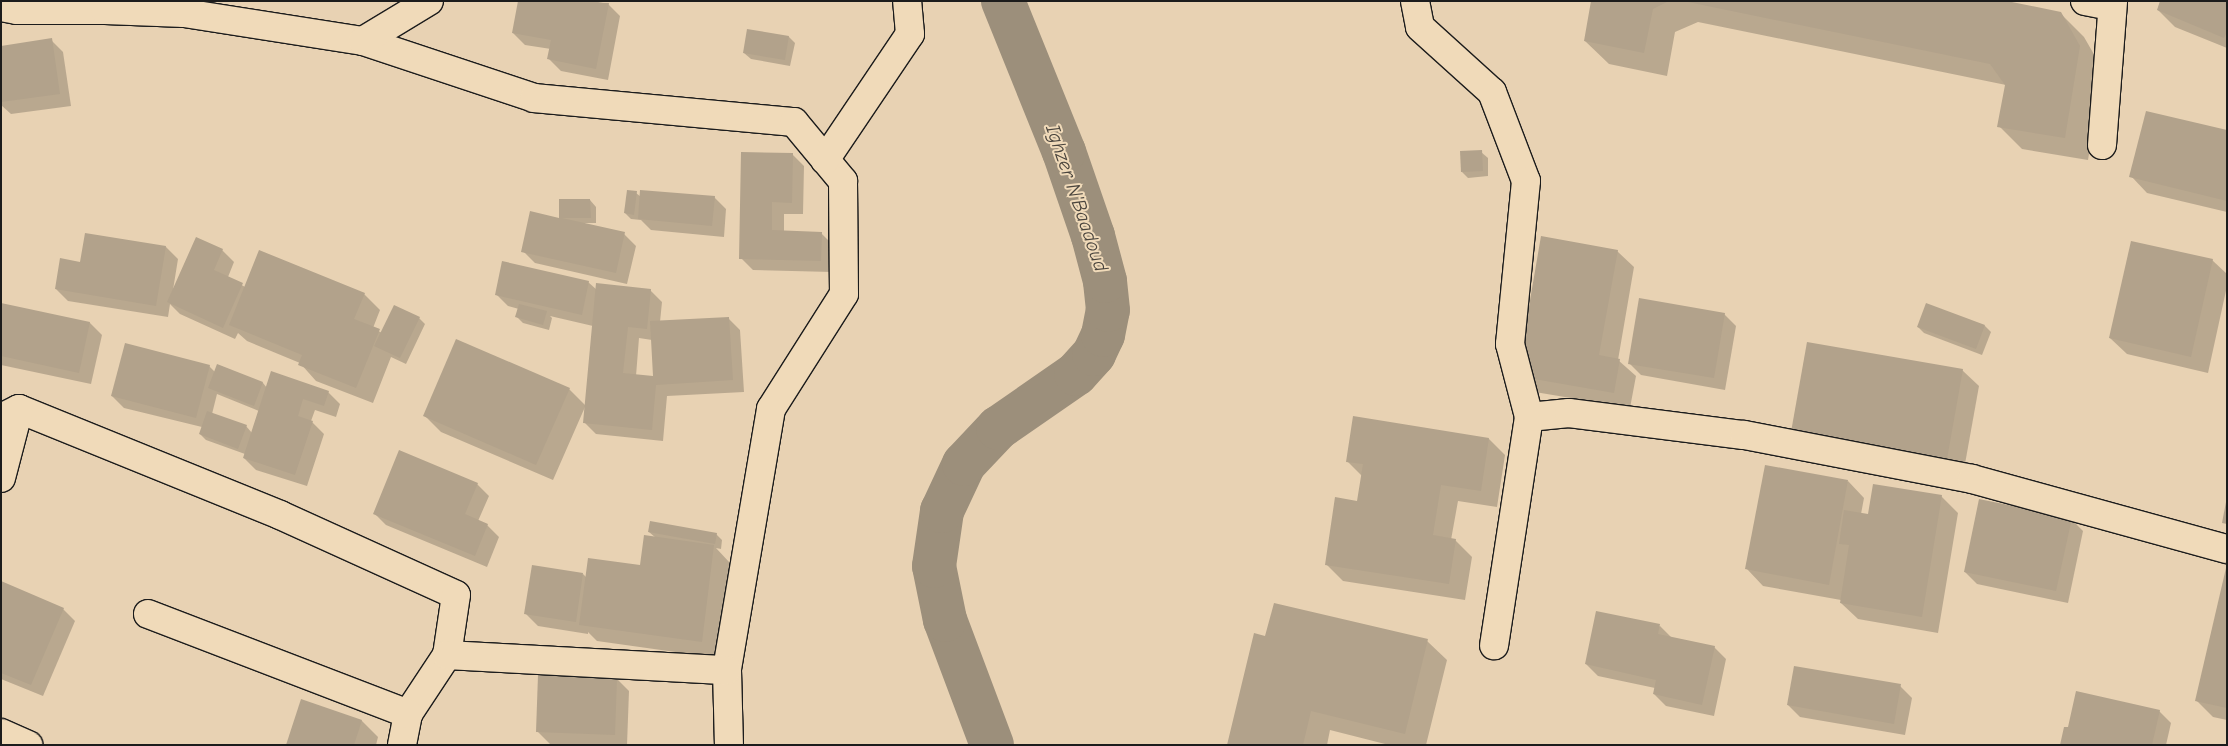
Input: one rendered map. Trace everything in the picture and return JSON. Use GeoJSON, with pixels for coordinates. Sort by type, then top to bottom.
{"type":"FeatureCollection","features":[{"type":"Feature","properties":{"kind":"street"},"geometry":{"type":"LineString","coordinates":[[362,41],[429,1]]}},
{"type":"Feature","properties":{"kind":"street"},"geometry":{"type":"LineString","coordinates":[[825,160],[910,34],[908,1]]}},
{"type":"Feature","properties":{"kind":"street"},"geometry":{"type":"LineString","coordinates":[[1415,1],[1420,27],[1492,92],[1526,181],[1510,344],[1529,417],[1494,645]]}},
{"type":"Feature","properties":{"kind":"street"},"geometry":{"type":"LineString","coordinates":[[2085,1],[2112,4],[2102,145]]}},
{"type":"Feature","properties":{"kind":"street"},"geometry":{"type":"LineString","coordinates":[[1,7],[17,10],[105,10],[184,13],[362,41],[534,98],[794,122],[843,181],[844,294],[771,409],[727,670],[729,745]]}},
{"type":"Feature","properties":{"kind":"street"},"geometry":{"type":"LineString","coordinates":[[1529,417],[1569,413],[1744,435],[1972,479],[2227,549]]}},
{"type":"Feature","properties":{"kind":"street"},"geometry":{"type":"LineString","coordinates":[[1,478],[10,414],[280,515],[456,595],[447,656],[408,714],[402,745]]}},
{"type":"Feature","properties":{"kind":"street"},"geometry":{"type":"LineString","coordinates":[[148,614],[408,714]]}},
{"type":"Feature","properties":{"kind":"street"},"geometry":{"type":"LineString","coordinates":[[447,656],[727,670]]}},
{"type":"Feature","properties":{"kind":"street"},"geometry":{"type":"LineString","coordinates":[[1,733],[28,745]]}},
{"type":"Feature","properties":{"kind":"building"},"geometry":{"type":"Polygon","coordinates":[[[518,1],[609,3],[596,69],[547,59],[551,40],[512,33],[518,1]]]}},
{"type":"Feature","properties":{"kind":"building"},"geometry":{"type":"Polygon","coordinates":[[[1591,1],[1669,1],[1653,9],[1644,53],[1584,41],[1591,1]]]}},
{"type":"Feature","properties":{"kind":"building"},"geometry":{"type":"Polygon","coordinates":[[[2007,1],[2061,12],[2080,46],[2065,138],[1997,127],[2005,85],[1990,64],[1688,2],[2007,1]]]}},
{"type":"Feature","properties":{"kind":"building"},"geometry":{"type":"Polygon","coordinates":[[[2160,1],[2227,1],[2227,32],[2224,38],[2157,10],[2160,1]]]}},
{"type":"Feature","properties":{"kind":"building"},"geometry":{"type":"Polygon","coordinates":[[[747,29],[789,36],[785,60],[743,53],[747,29]]]}},
{"type":"Feature","properties":{"kind":"building"},"geometry":{"type":"Polygon","coordinates":[[[52,38],[60,94],[1,102],[1,46],[52,38]]]}},
{"type":"Feature","properties":{"kind":"building"},"geometry":{"type":"Polygon","coordinates":[[[2146,111],[2227,130],[2227,201],[2129,177],[2146,111]]]}},
{"type":"Feature","properties":{"kind":"building"},"geometry":{"type":"Polygon","coordinates":[[[1482,150],[1483,171],[1461,172],[1460,151],[1482,150]]]}},
{"type":"Feature","properties":{"kind":"building"},"geometry":{"type":"Polygon","coordinates":[[[741,152],[793,153],[792,203],[772,202],[772,230],[822,232],[821,261],[739,259],[741,152]]]}},
{"type":"Feature","properties":{"kind":"building"},"geometry":{"type":"Polygon","coordinates":[[[627,190],[637,191],[634,215],[624,213],[627,190]]]}},
{"type":"Feature","properties":{"kind":"building"},"geometry":{"type":"Polygon","coordinates":[[[640,190],[715,196],[712,226],[638,219],[640,190]]]}},
{"type":"Feature","properties":{"kind":"building"},"geometry":{"type":"Polygon","coordinates":[[[559,199],[590,199],[591,218],[562,218],[625,232],[616,273],[521,252],[530,211],[559,218],[559,199]]]}},
{"type":"Feature","properties":{"kind":"building"},"geometry":{"type":"Polygon","coordinates":[[[85,233],[166,246],[156,306],[55,289],[60,258],[80,262],[85,233]]]}},
{"type":"Feature","properties":{"kind":"building"},"geometry":{"type":"Polygon","coordinates":[[[1541,236],[1618,250],[1599,355],[1620,359],[1614,393],[1517,376],[1541,236]]]}},
{"type":"Feature","properties":{"kind":"building"},"geometry":{"type":"Polygon","coordinates":[[[196,237],[223,249],[214,270],[243,283],[223,328],[167,302],[196,237]]]}},
{"type":"Feature","properties":{"kind":"building"},"geometry":{"type":"Polygon","coordinates":[[[2131,241],[2213,259],[2191,357],[2109,338],[2131,241]]]}},
{"type":"Feature","properties":{"kind":"building"},"geometry":{"type":"Polygon","coordinates":[[[259,250],[365,293],[354,319],[380,329],[356,388],[298,365],[302,355],[229,325],[259,250]]]}},
{"type":"Feature","properties":{"kind":"building"},"geometry":{"type":"Polygon","coordinates":[[[502,261],[589,281],[582,315],[495,295],[502,261]]]}},
{"type":"Feature","properties":{"kind":"building"},"geometry":{"type":"Polygon","coordinates":[[[596,283],[651,289],[647,329],[628,327],[623,373],[653,376],[650,321],[729,317],[733,380],[656,385],[652,430],[583,423],[596,283]]]}},
{"type":"Feature","properties":{"kind":"building"},"geometry":{"type":"Polygon","coordinates":[[[1639,298],[1725,313],[1714,378],[1628,364],[1639,298]]]}},
{"type":"Feature","properties":{"kind":"building"},"geometry":{"type":"Polygon","coordinates":[[[1,303],[90,322],[79,373],[1,356],[1,303]]]}},
{"type":"Feature","properties":{"kind":"building"},"geometry":{"type":"Polygon","coordinates":[[[1926,303],[1985,325],[1976,349],[1917,327],[1926,303]]]}},
{"type":"Feature","properties":{"kind":"building"},"geometry":{"type":"Polygon","coordinates":[[[519,304],[547,311],[543,325],[515,317],[519,304]]]}},
{"type":"Feature","properties":{"kind":"building"},"geometry":{"type":"Polygon","coordinates":[[[394,305],[420,317],[400,358],[374,346],[394,305]]]}},
{"type":"Feature","properties":{"kind":"building"},"geometry":{"type":"Polygon","coordinates":[[[456,339],[570,388],[536,465],[423,416],[456,339]]]}},
{"type":"Feature","properties":{"kind":"building"},"geometry":{"type":"Polygon","coordinates":[[[1807,342],[1963,369],[1947,459],[1791,432],[1807,342]]]}},
{"type":"Feature","properties":{"kind":"building"},"geometry":{"type":"Polygon","coordinates":[[[125,343],[210,365],[196,418],[111,396],[125,343]]]}},
{"type":"Feature","properties":{"kind":"building"},"geometry":{"type":"Polygon","coordinates":[[[217,364],[263,382],[254,406],[208,388],[217,364]]]}},
{"type":"Feature","properties":{"kind":"building"},"geometry":{"type":"Polygon","coordinates":[[[271,371],[329,391],[324,406],[303,399],[298,416],[313,421],[295,475],[243,458],[271,371]]]}},
{"type":"Feature","properties":{"kind":"building"},"geometry":{"type":"Polygon","coordinates":[[[207,411],[247,425],[238,449],[199,434],[207,411]]]}},
{"type":"Feature","properties":{"kind":"building"},"geometry":{"type":"Polygon","coordinates":[[[1353,416],[1489,438],[1481,491],[1441,485],[1433,535],[1456,539],[1449,584],[1325,565],[1335,497],[1357,501],[1363,464],[1346,462],[1353,416]]]}},
{"type":"Feature","properties":{"kind":"building"},"geometry":{"type":"Polygon","coordinates":[[[399,450],[478,483],[465,514],[488,524],[475,556],[373,514],[399,450]]]}},
{"type":"Feature","properties":{"kind":"building"},"geometry":{"type":"Polygon","coordinates":[[[1765,465],[1848,480],[1829,585],[1745,569],[1765,465]]]}},
{"type":"Feature","properties":{"kind":"building"},"geometry":{"type":"Polygon","coordinates":[[[1873,484],[1942,495],[1922,617],[1840,603],[1849,545],[1839,544],[1844,510],[1868,514],[1873,484]]]}},
{"type":"Feature","properties":{"kind":"building"},"geometry":{"type":"Polygon","coordinates":[[[1979,499],[2072,518],[2056,591],[1964,572],[1979,499]]]}},
{"type":"Feature","properties":{"kind":"building"},"geometry":{"type":"Polygon","coordinates":[[[2227,502],[2227,524],[2222,523],[2227,502]]]}},
{"type":"Feature","properties":{"kind":"building"},"geometry":{"type":"Polygon","coordinates":[[[650,521],[717,533],[715,544],[648,532],[650,521]]]}},
{"type":"Feature","properties":{"kind":"building"},"geometry":{"type":"Polygon","coordinates":[[[644,535],[714,545],[702,642],[579,625],[588,558],[640,565],[644,535]]]}},
{"type":"Feature","properties":{"kind":"building"},"geometry":{"type":"Polygon","coordinates":[[[532,565],[583,573],[576,622],[524,614],[532,565]]]}},
{"type":"Feature","properties":{"kind":"building"},"geometry":{"type":"Polygon","coordinates":[[[2227,568],[2227,708],[2195,701],[2227,568]]]}},
{"type":"Feature","properties":{"kind":"building"},"geometry":{"type":"Polygon","coordinates":[[[1,581],[64,608],[31,685],[1,673],[1,581]]]}},
{"type":"Feature","properties":{"kind":"building"},"geometry":{"type":"Polygon","coordinates":[[[1274,603],[1428,639],[1405,734],[1311,711],[1303,745],[1227,745],[1254,633],[1265,636],[1274,603]]]}},
{"type":"Feature","properties":{"kind":"building"},"geometry":{"type":"Polygon","coordinates":[[[1596,611],[1660,624],[1658,634],[1715,646],[1702,705],[1653,694],[1656,680],[1585,664],[1596,611]]]}},
{"type":"Feature","properties":{"kind":"building"},"geometry":{"type":"Polygon","coordinates":[[[1794,666],[1901,684],[1894,724],[1787,705],[1794,666]]]}},
{"type":"Feature","properties":{"kind":"building"},"geometry":{"type":"Polygon","coordinates":[[[538,675],[617,678],[615,735],[536,732],[538,675]]]}},
{"type":"Feature","properties":{"kind":"building"},"geometry":{"type":"Polygon","coordinates":[[[2076,691],[2160,710],[2152,745],[2060,745],[2064,727],[2068,727],[2076,691]]]}},
{"type":"Feature","properties":{"kind":"building"},"geometry":{"type":"Polygon","coordinates":[[[301,699],[362,720],[354,745],[286,745],[301,699]]]}},
{"type":"Feature","properties":{"kind":"waterway","name":"Ighzer N'Baadoud"},"geometry":{"type":"LineString","coordinates":[[992,745],[945,620],[934,566],[942,511],[964,464],[998,428],[1076,374],[1094,354],[1103,335],[1108,310],[1105,281],[1093,236],[1064,152],[1003,1]]}}]}
